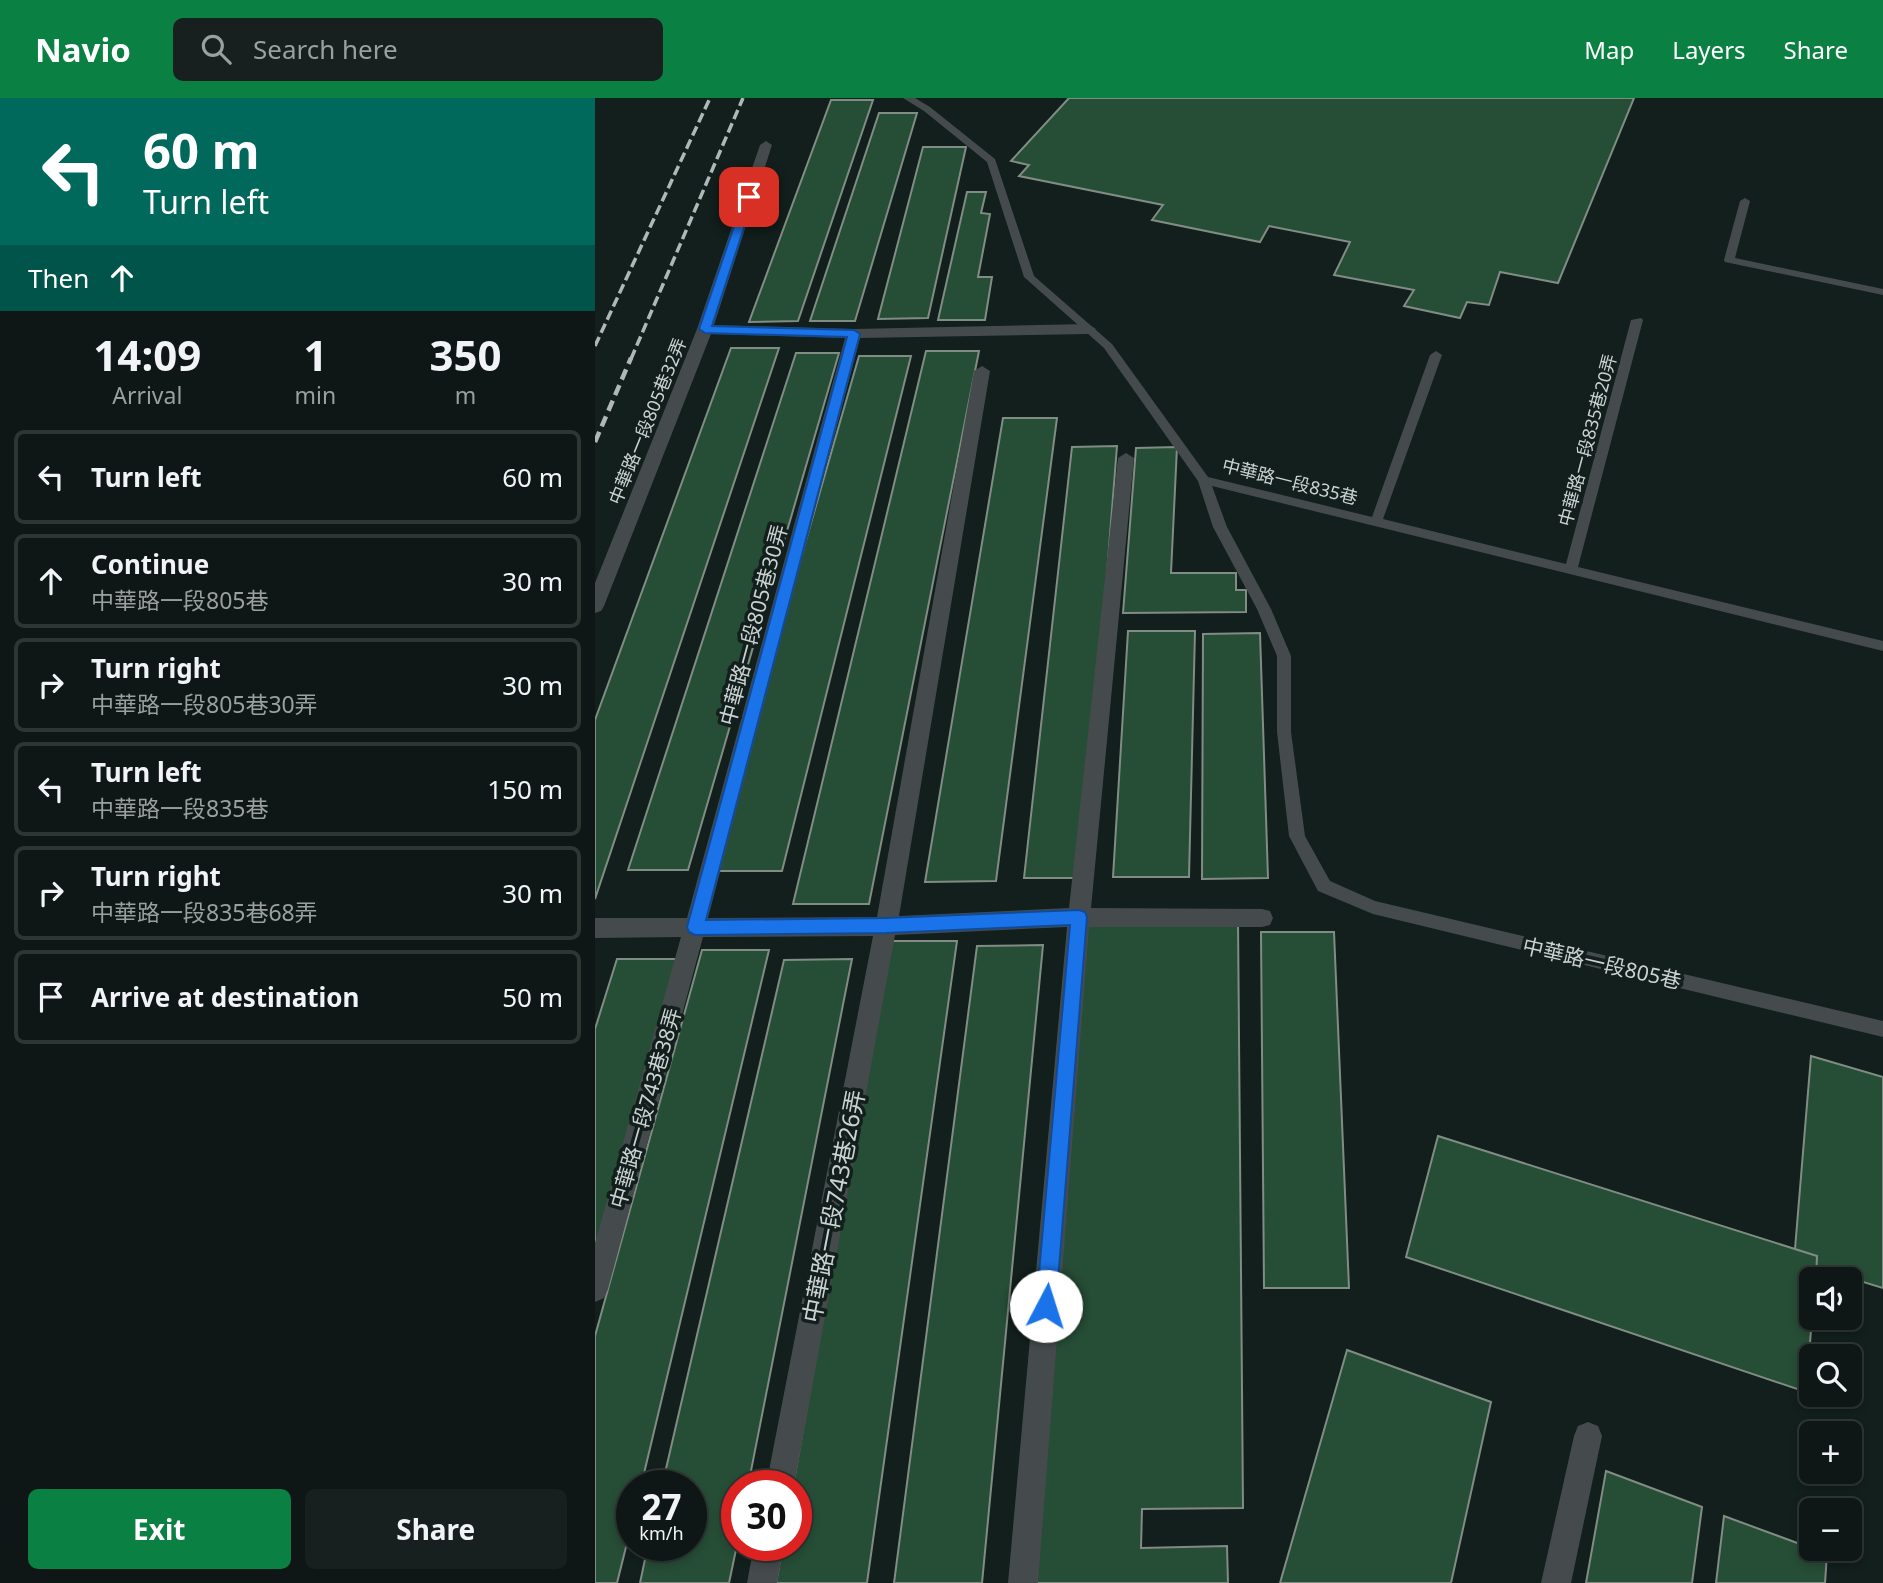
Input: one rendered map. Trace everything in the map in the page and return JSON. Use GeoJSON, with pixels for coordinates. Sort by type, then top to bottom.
{"type":"FeatureCollection","features":[{"type":"Feature","properties":{"kind":"street","name":"中華路一段805巷32弄"},"geometry":{"type":"LineString","coordinates":[[595,606],[705,329],[767,145]]}},
{"type":"Feature","properties":{"kind":"street"},"geometry":{"type":"LineString","coordinates":[[705,329],[854,334],[1088,329]]}},
{"type":"Feature","properties":{"kind":"street","name":"中華路一段805巷30弄"},"geometry":{"type":"LineString","coordinates":[[695,927],[854,334]]}},
{"type":"Feature","properties":{"kind":"street","name":"中華路一段743巷26弄"},"geometry":{"type":"LineString","coordinates":[[783,1470],[886,926],[982,371]]}},
{"type":"Feature","properties":{"kind":"street"},"geometry":{"type":"LineString","coordinates":[[1023,1583],[1079,917],[1126,458]]}},
{"type":"Feature","properties":{"kind":"street"},"geometry":{"type":"LineString","coordinates":[[595,928],[886,926],[1079,917],[1262,918]]}},
{"type":"Feature","properties":{"kind":"street","name":"中華路一段743巷38弄"},"geometry":{"type":"LineString","coordinates":[[595,1289],[695,927]]}},
{"type":"Feature","properties":{"kind":"street"},"geometry":{"type":"LineString","coordinates":[[1556,1583],[1588,1436]]}},
{"type":"Feature","properties":{"kind":"street"},"geometry":{"type":"LineString","coordinates":[[762,1583],[766,1561]]}},
{"type":"Feature","properties":{"kind":"lane","name":"中華路一段835巷"},"geometry":{"type":"LineString","coordinates":[[908,98],[927,109],[992,161],[1029,277],[1108,346],[1204,480],[1883,646]]}},
{"type":"Feature","properties":{"kind":"lane"},"geometry":{"type":"LineString","coordinates":[[1745,201],[1729,260],[1883,292]]}},
{"type":"Feature","properties":{"kind":"lane","name":"中華路一段835巷20弄"},"geometry":{"type":"LineString","coordinates":[[1571,569],[1637,320]]}},
{"type":"Feature","properties":{"kind":"lane"},"geometry":{"type":"LineString","coordinates":[[1376,522],[1436,355]]}},
{"type":"Feature","properties":{"kind":"lane"},"geometry":{"type":"LineString","coordinates":[[1204,480],[1220,527],[1284,656],[1285,732],[1297,836],[1324,886]]}},
{"type":"Feature","properties":{"kind":"lane","name":"中華路一段805巷"},"geometry":{"type":"LineString","coordinates":[[1324,886],[1373,907],[1486,936],[1883,1029]]}},
{"type":"Feature","properties":{"kind":"building"},"geometry":{"type":"Polygon","coordinates":[[[1069,98],[1634,98],[1558,283],[1500,272],[1489,305],[1467,302],[1460,318],[1404,306],[1414,290],[1334,275],[1350,242],[1269,226],[1260,242],[1152,220],[1163,205],[1019,176],[1029,165],[1011,161],[1069,98]]]}},
{"type":"Feature","properties":{"kind":"building"},"geometry":{"type":"Polygon","coordinates":[[[831,100],[873,100],[798,321],[749,322],[831,100]]]}},
{"type":"Feature","properties":{"kind":"building"},"geometry":{"type":"Polygon","coordinates":[[[879,113],[917,113],[855,321],[810,321],[879,113]]]}},
{"type":"Feature","properties":{"kind":"building"},"geometry":{"type":"Polygon","coordinates":[[[923,147],[966,147],[928,318],[878,319],[923,147]]]}},
{"type":"Feature","properties":{"kind":"building"},"geometry":{"type":"Polygon","coordinates":[[[967,192],[986,192],[981,213],[990,214],[978,277],[992,277],[985,320],[938,320],[967,192]]]}},
{"type":"Feature","properties":{"kind":"building"},"geometry":{"type":"Polygon","coordinates":[[[731,348],[779,348],[595,899],[595,720],[731,348]]]}},
{"type":"Feature","properties":{"kind":"building"},"geometry":{"type":"Polygon","coordinates":[[[926,351],[979,351],[869,904],[793,904],[926,351]]]}},
{"type":"Feature","properties":{"kind":"building"},"geometry":{"type":"Polygon","coordinates":[[[796,353],[839,353],[688,870],[628,870],[796,353]]]}},
{"type":"Feature","properties":{"kind":"building"},"geometry":{"type":"Polygon","coordinates":[[[859,356],[911,356],[782,871],[711,871],[859,356]]]}},
{"type":"Feature","properties":{"kind":"building"},"geometry":{"type":"Polygon","coordinates":[[[1003,418],[1057,418],[996,881],[925,882],[1003,418]]]}},
{"type":"Feature","properties":{"kind":"building"},"geometry":{"type":"Polygon","coordinates":[[[1117,446],[1083,878],[1024,878],[1072,447],[1117,446]]]}},
{"type":"Feature","properties":{"kind":"building"},"geometry":{"type":"Polygon","coordinates":[[[1177,447],[1171,573],[1236,573],[1236,590],[1246,590],[1246,612],[1123,613],[1136,448],[1177,447]]]}},
{"type":"Feature","properties":{"kind":"building"},"geometry":{"type":"Polygon","coordinates":[[[1128,631],[1195,631],[1189,877],[1113,877],[1128,631]]]}},
{"type":"Feature","properties":{"kind":"building"},"geometry":{"type":"Polygon","coordinates":[[[1260,633],[1268,878],[1202,879],[1203,634],[1260,633]]]}},
{"type":"Feature","properties":{"kind":"building"},"geometry":{"type":"Polygon","coordinates":[[[1238,919],[1243,1508],[1142,1509],[1141,1548],[1227,1546],[1228,1583],[1033,1583],[1083,920],[1238,919]]]}},
{"type":"Feature","properties":{"kind":"building"},"geometry":{"type":"Polygon","coordinates":[[[1261,932],[1334,932],[1349,1288],[1264,1288],[1261,932]]]}},
{"type":"Feature","properties":{"kind":"building"},"geometry":{"type":"Polygon","coordinates":[[[889,941],[957,941],[867,1583],[776,1583],[780,1561],[812,1561],[812,1470],[796,1470],[889,941]]]}},
{"type":"Feature","properties":{"kind":"building"},"geometry":{"type":"Polygon","coordinates":[[[1043,945],[982,1583],[894,1583],[977,946],[1043,945]]]}},
{"type":"Feature","properties":{"kind":"building"},"geometry":{"type":"Polygon","coordinates":[[[702,950],[769,950],[645,1470],[616,1470],[616,1561],[622,1561],[617,1583],[595,1583],[595,1336],[702,950]]]}},
{"type":"Feature","properties":{"kind":"building"},"geometry":{"type":"Polygon","coordinates":[[[617,959],[684,959],[595,1272],[595,1029],[617,959]]]}},
{"type":"Feature","properties":{"kind":"building"},"geometry":{"type":"Polygon","coordinates":[[[852,959],[751,1470],[721,1470],[721,1561],[734,1561],[729,1583],[640,1583],[645,1561],[707,1561],[707,1470],[666,1470],[784,960],[852,959]]]}},
{"type":"Feature","properties":{"kind":"building"},"geometry":{"type":"Polygon","coordinates":[[[1811,1056],[1883,1077],[1883,1288],[1862,1282],[1862,1267],[1814,1267],[1794,1261],[1811,1056]]]}},
{"type":"Feature","properties":{"kind":"building"},"geometry":{"type":"Polygon","coordinates":[[[1438,1136],[1817,1256],[1817,1267],[1799,1267],[1799,1330],[1811,1330],[1810,1344],[1799,1344],[1799,1390],[1406,1257],[1438,1136]]]}},
{"type":"Feature","properties":{"kind":"building"},"geometry":{"type":"Polygon","coordinates":[[[1347,1350],[1491,1402],[1451,1583],[1280,1583],[1347,1350]]]}},
{"type":"Feature","properties":{"kind":"building"},"geometry":{"type":"Polygon","coordinates":[[[1606,1471],[1702,1507],[1692,1583],[1586,1583],[1606,1471]]]}},
{"type":"Feature","properties":{"kind":"building"},"geometry":{"type":"Polygon","coordinates":[[[1724,1516],[1799,1544],[1799,1561],[1827,1561],[1825,1583],[1716,1583],[1724,1516]]]}},
{"type":"Feature","properties":{"kind":"railway"},"geometry":{"type":"LineString","coordinates":[[595,346],[710,98]]}},
{"type":"Feature","properties":{"kind":"railway"},"geometry":{"type":"LineString","coordinates":[[631,359],[743,98]]}},
{"type":"Feature","properties":{"kind":"railway"},"geometry":{"type":"LineString","coordinates":[[595,442],[631,358]]}},
{"type":"Feature","properties":{"kind":"route"},"geometry":{"type":"LineString","coordinates":[[749,197],[705,329],[854,334],[695,927],[886,926],[1079,917],[1046,1306]]}}]}
